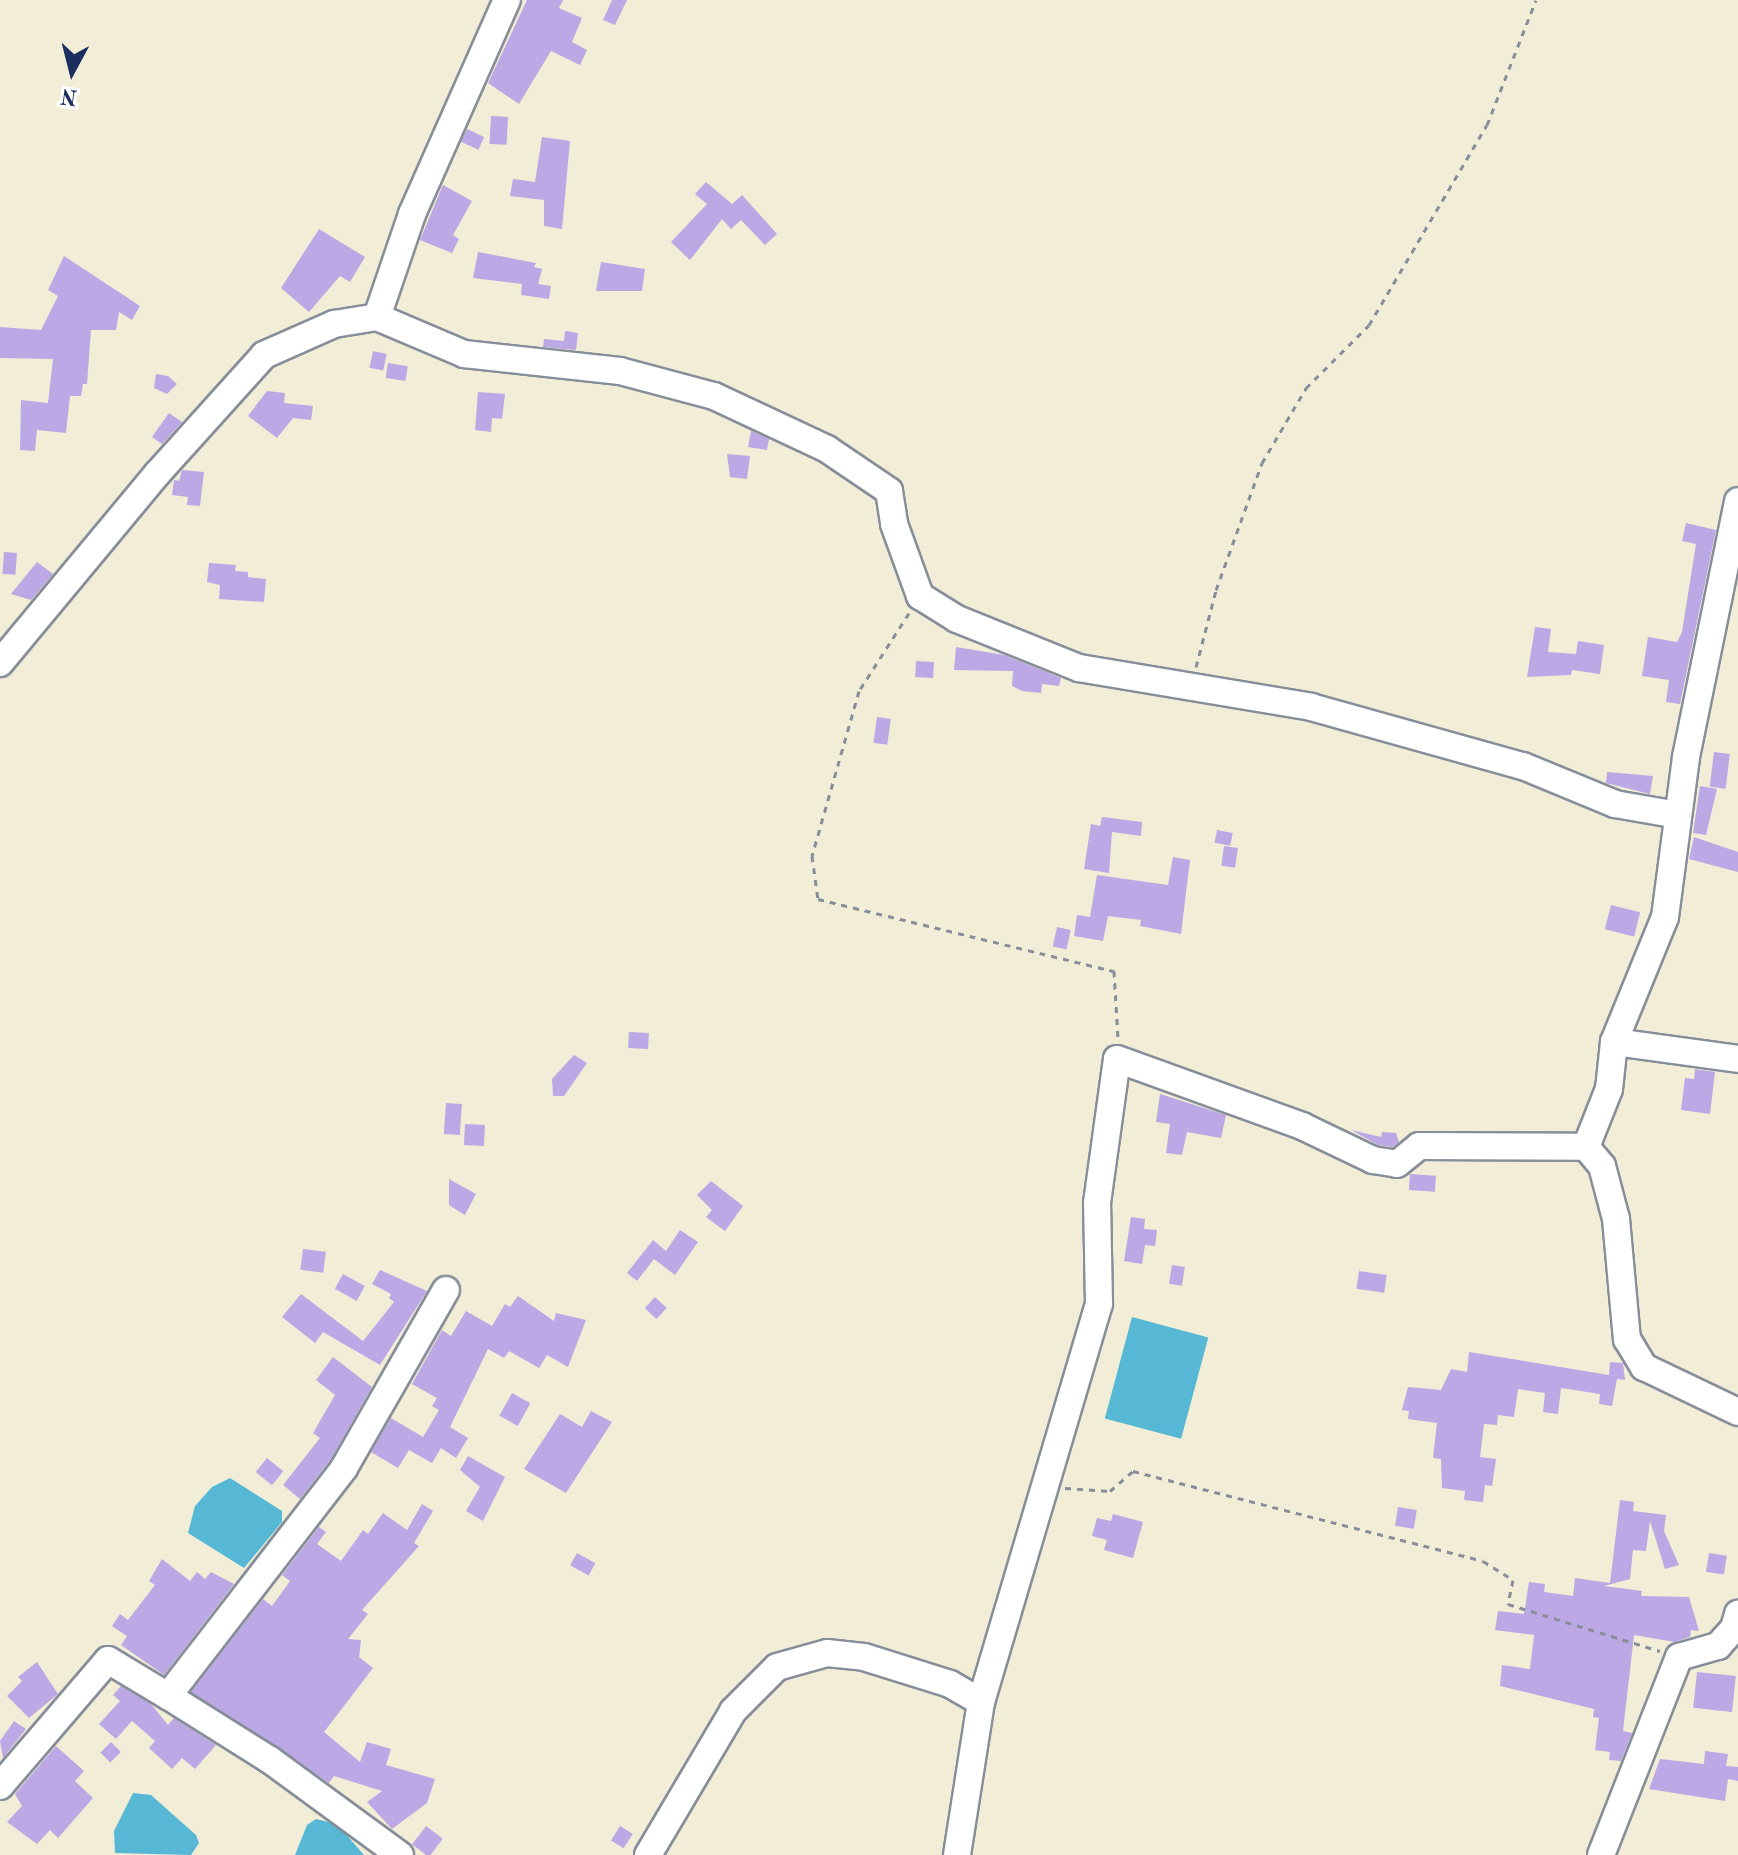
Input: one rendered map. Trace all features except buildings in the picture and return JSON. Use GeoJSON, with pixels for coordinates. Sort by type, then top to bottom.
{"type":"FeatureCollection","features":[{"type":"Feature","properties":{"kind":"street"},"geometry":{"type":"LineString","coordinates":[[377,317],[412,214],[507,0]]}},
{"type":"Feature","properties":{"kind":"street"},"geometry":{"type":"LineString","coordinates":[[0,663],[157,474],[264,355],[334,324],[377,317],[464,354],[620,371],[714,396],[827,449],[889,491],[894,524],[920,596],[957,619],[1079,668],[1311,707],[1523,766],[1615,804],[1678,815]]}},
{"type":"Feature","properties":{"kind":"street"},"geometry":{"type":"LineString","coordinates":[[1586,1147],[1609,1089],[1614,1042],[1665,917],[1678,815],[1713,605],[1738,501]]}},
{"type":"Feature","properties":{"kind":"street"},"geometry":{"type":"LineString","coordinates":[[1614,1042],[1738,1059]]}},
{"type":"Feature","properties":{"kind":"street"},"geometry":{"type":"LineString","coordinates":[[957,1855],[981,1702],[1099,1304],[1097,1203],[1117,1059],[1302,1126],[1373,1160],[1397,1164],[1419,1146],[1586,1147],[1602,1166],[1616,1219],[1627,1339],[1644,1367],[1738,1412]]}},
{"type":"Feature","properties":{"kind":"street"},"geometry":{"type":"LineString","coordinates":[[168,1696],[344,1468],[446,1290]]}},
{"type":"Feature","properties":{"kind":"street"},"geometry":{"type":"LineString","coordinates":[[1601,1855],[1679,1657],[1718,1646],[1734,1628],[1738,1614]]}},
{"type":"Feature","properties":{"kind":"street"},"geometry":{"type":"LineString","coordinates":[[648,1855],[733,1711],[777,1667],[827,1653],[864,1657],[950,1684],[981,1702]]}},
{"type":"Feature","properties":{"kind":"street"},"geometry":{"type":"LineString","coordinates":[[0,1786],[108,1660],[270,1760],[400,1855]]}},
{"type":"Feature","properties":{"kind":"path"},"geometry":{"type":"LineString","coordinates":[[1192,686],[1216,590],[1262,463],[1306,388],[1369,325],[1487,125],[1536,0]]}},
{"type":"Feature","properties":{"kind":"path"},"geometry":{"type":"LineString","coordinates":[[920,596],[859,691],[812,856],[818,899],[1114,971],[1119,1003],[1117,1059]]}},
{"type":"Feature","properties":{"kind":"path"},"geometry":{"type":"LineString","coordinates":[[1045,1483],[1110,1491],[1133,1471],[1483,1561],[1513,1580],[1508,1604],[1679,1657]]}},
{"type":"Feature","properties":{"kind":"water"},"geometry":{"type":"Polygon","coordinates":[[[1132,1317],[1208,1337],[1181,1439],[1105,1418],[1132,1317]]]}},
{"type":"Feature","properties":{"kind":"water"},"geometry":{"type":"Polygon","coordinates":[[[230,1478],[282,1511],[282,1522],[244,1568],[188,1533],[195,1506],[212,1487],[230,1478]]]}},
{"type":"Feature","properties":{"kind":"water"},"geometry":{"type":"Polygon","coordinates":[[[133,1793],[151,1795],[196,1835],[199,1843],[191,1855],[115,1853],[114,1831],[133,1793]]]}},
{"type":"Feature","properties":{"kind":"water"},"geometry":{"type":"Polygon","coordinates":[[[316,1819],[337,1824],[364,1855],[295,1855],[307,1825],[316,1819]]]}}]}
